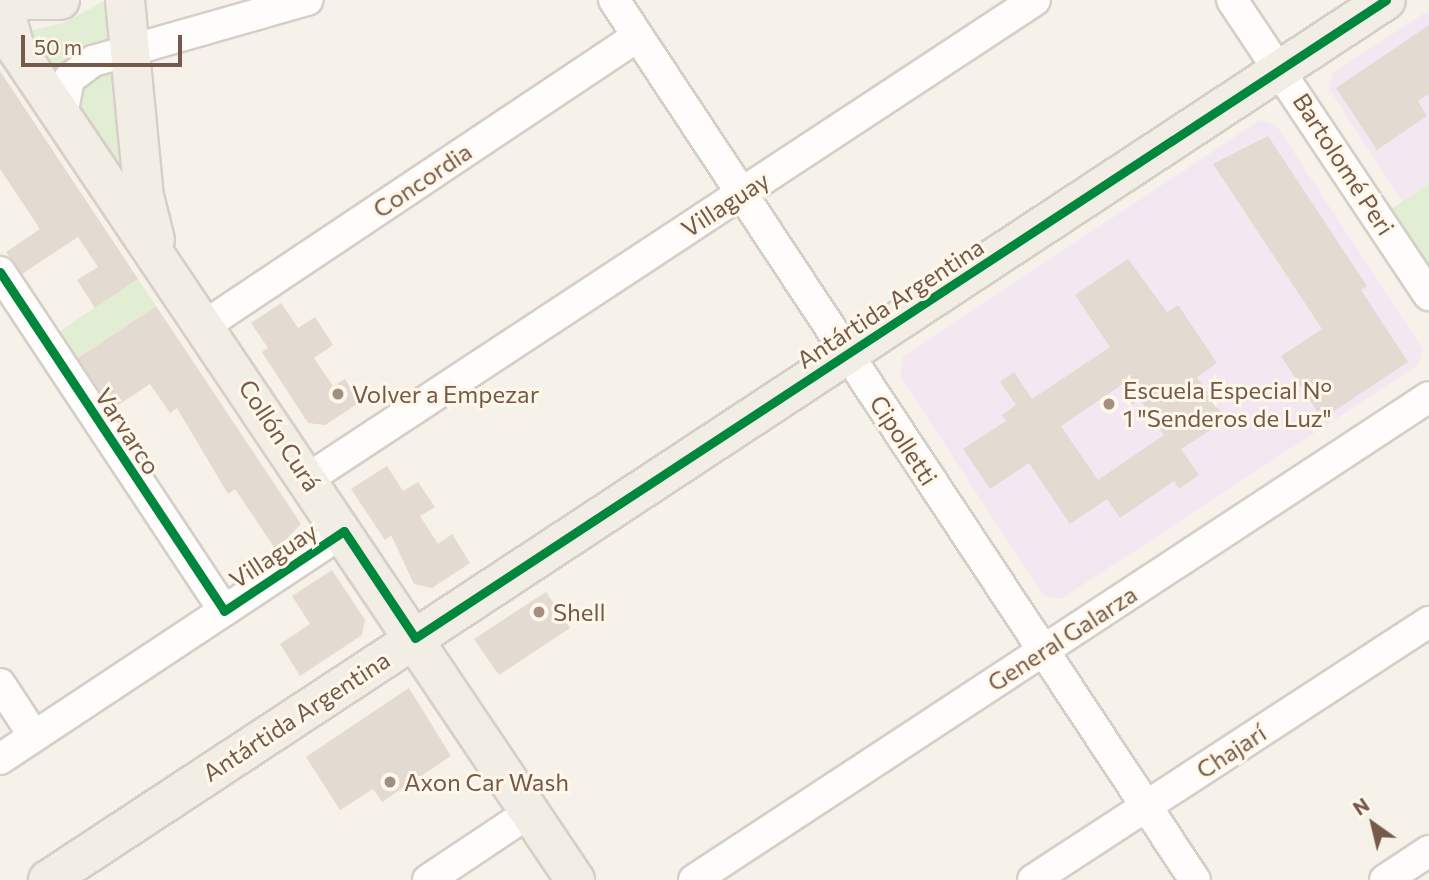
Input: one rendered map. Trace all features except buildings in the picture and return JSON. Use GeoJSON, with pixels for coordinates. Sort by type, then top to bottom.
{"type":"FeatureCollection","features":[{"type":"Feature","properties":{"kind":"main road","name":"Collón Curá"},"geometry":{"type":"LineString","coordinates":[[2,0],[9,35],[62,116],[171,270],[575,880]]}},
{"type":"Feature","properties":{"kind":"main road"},"geometry":{"type":"LineString","coordinates":[[16,0],[60,0]]}},
{"type":"Feature","properties":{"kind":"main road","name":"Collón Curá"},"geometry":{"type":"LineString","coordinates":[[125,0],[146,210],[171,270]]}},
{"type":"Feature","properties":{"kind":"main road","name":"Antártida Argentina"},"geometry":{"type":"LineString","coordinates":[[48,880],[1386,0]]}},
{"type":"Feature","properties":{"kind":"street"},"geometry":{"type":"LineString","coordinates":[[62,116],[62,96],[75,72],[93,61],[130,54],[307,0]]}},
{"type":"Feature","properties":{"kind":"street","name":"Cipolletti"},"geometry":{"type":"LineString","coordinates":[[614,0],[1195,880]]}},
{"type":"Feature","properties":{"kind":"street","name":"Villaguay"},"geometry":{"type":"LineString","coordinates":[[309,478],[1035,0]]}},
{"type":"Feature","properties":{"kind":"street","name":"Bartolomé Peri"},"geometry":{"type":"LineString","coordinates":[[1232,0],[1429,295]]}},
{"type":"Feature","properties":{"kind":"street","name":"Concordia"},"geometry":{"type":"LineString","coordinates":[[207,324],[638,36]]}},
{"type":"Feature","properties":{"kind":"street","name":"Varvarco"},"geometry":{"type":"LineString","coordinates":[[1,277],[224,611]]}},
{"type":"Feature","properties":{"kind":"street","name":"General Galarza"},"geometry":{"type":"LineString","coordinates":[[694,880],[1429,397]]}},
{"type":"Feature","properties":{"kind":"street","name":"Villaguay"},"geometry":{"type":"LineString","coordinates":[[0,758],[344,531]]}},
{"type":"Feature","properties":{"kind":"street","name":"Chajarí"},"geometry":{"type":"LineString","coordinates":[[1033,880],[1429,622]]}},
{"type":"Feature","properties":{"kind":"street"},"geometry":{"type":"LineString","coordinates":[[0,684],[34,736]]}},
{"type":"Feature","properties":{"kind":"street"},"geometry":{"type":"LineString","coordinates":[[428,880],[530,812]]}},
{"type":"Feature","properties":{"kind":"street"},"geometry":{"type":"LineString","coordinates":[[1384,880],[1429,851]]}},
{"type":"Feature","properties":{"kind":"shaded area"},"geometry":{"type":"Polygon","coordinates":[[[1429,10],[1429,183],[1402,201],[1329,89],[1333,73],[1429,10]]]}},
{"type":"Feature","properties":{"kind":"shaded area","name":"Escuela Especial N° 1 \"Senderos de Luz\""},"geometry":{"type":"Polygon","coordinates":[[[1260,120],[1276,125],[1423,349],[1418,365],[1061,599],[1043,595],[900,376],[903,357],[1260,120]]]}},
{"type":"Feature","properties":{"kind":"green space"},"geometry":{"type":"Polygon","coordinates":[[[106,0],[120,43],[59,83],[22,33],[66,22],[106,0]]]}},
{"type":"Feature","properties":{"kind":"green space"},"geometry":{"type":"Polygon","coordinates":[[[114,65],[137,210],[68,95],[114,65]]]}},
{"type":"Feature","properties":{"kind":"green space"},"geometry":{"type":"Polygon","coordinates":[[[1429,183],[1429,266],[1391,209],[1429,183]]]}},
{"type":"Feature","properties":{"kind":"green space"},"geometry":{"type":"Polygon","coordinates":[[[138,279],[156,306],[75,360],[57,333],[138,279]]]}},
{"type":"Feature","properties":{"kind":"cycle path"},"geometry":{"type":"LineString","coordinates":[[0,272],[224,611],[344,531],[415,638],[1386,0]]}},
{"type":"Feature","properties":{"kind":"place","name":"Volver a Empezar"},"geometry":{"type":"Point","coordinates":[338,394]}},
{"type":"Feature","properties":{"kind":"place","name":"Escuela Especial N° 1 \"Senderos de Luz\""},"geometry":{"type":"Point","coordinates":[1109,404]}},
{"type":"Feature","properties":{"kind":"place","name":"Shell"},"geometry":{"type":"Point","coordinates":[539,612]}},
{"type":"Feature","properties":{"kind":"place","name":"Axon Car Wash"},"geometry":{"type":"Point","coordinates":[390,782]}}]}
